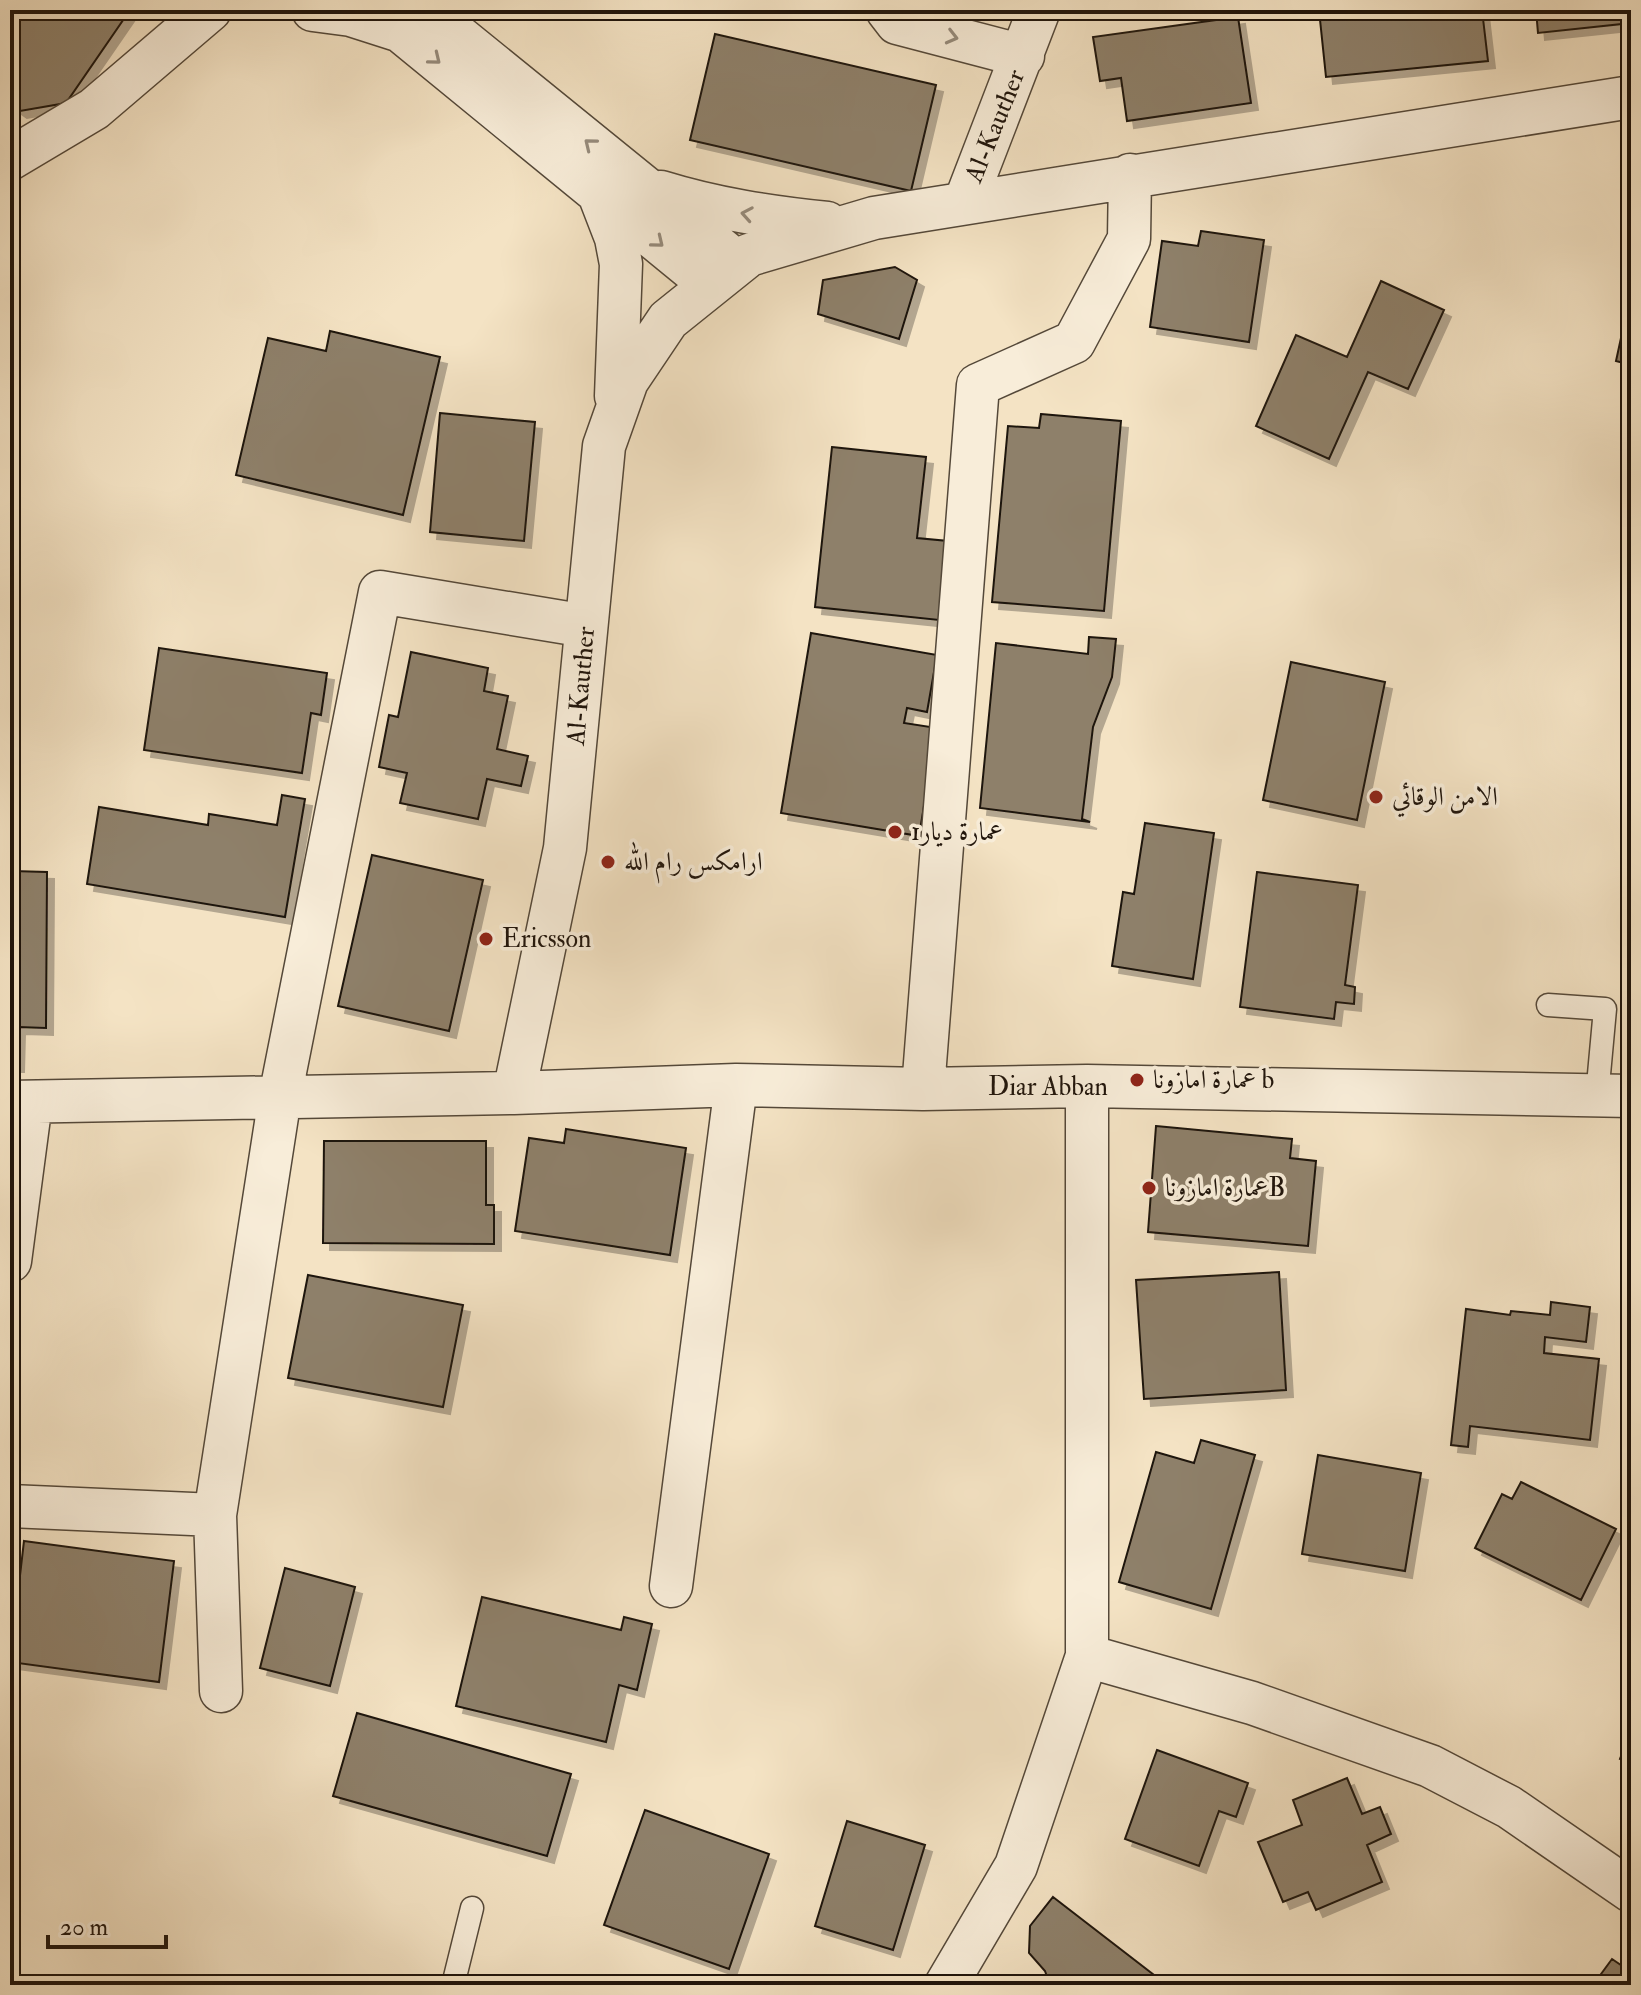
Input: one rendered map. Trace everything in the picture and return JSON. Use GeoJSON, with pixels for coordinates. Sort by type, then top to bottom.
{"type":"FeatureCollection","features":[{"type":"Feature","properties":{"kind":"street"},"geometry":{"type":"LineString","coordinates":[[10,159],[94,109],[210,10],[220,10]]}},
{"type":"Feature","properties":{"kind":"street"},"geometry":{"type":"LineString","coordinates":[[313,10],[400,17],[643,186],[724,274]]}},
{"type":"Feature","properties":{"kind":"street"},"geometry":{"type":"LineString","coordinates":[[887,10],[897,23],[1023,56]]}},
{"type":"Feature","properties":{"kind":"street","name":"Al-Kauther"},"geometry":{"type":"LineString","coordinates":[[514,1093],[565,848],[604,446],[627,381],[668,320],[749,255],[874,218],[965,202],[1039,10]]}},
{"type":"Feature","properties":{"kind":"street"},"geometry":{"type":"LineString","coordinates":[[400,17],[599,193],[724,274]]}},
{"type":"Feature","properties":{"kind":"street"},"geometry":{"type":"LineString","coordinates":[[965,202],[1631,97]]}},
{"type":"Feature","properties":{"kind":"street"},"geometry":{"type":"LineString","coordinates":[[923,1089],[978,385],[1074,342],[1129,239],[1130,175]]}},
{"type":"Feature","properties":{"kind":"street"},"geometry":{"type":"LineString","coordinates":[[643,186],[691,202],[750,215],[852,225]]}},
{"type":"Feature","properties":{"kind":"street"},"geometry":{"type":"LineString","coordinates":[[599,193],[616,238],[621,264],[616,413]]}},
{"type":"Feature","properties":{"kind":"street"},"geometry":{"type":"LineString","coordinates":[[221,1691],[215,1515],[280,1097],[380,592],[586,626]]}},
{"type":"Feature","properties":{"kind":"street"},"geometry":{"type":"LineString","coordinates":[[671,1586],[736,1085]]}},
{"type":"Feature","properties":{"kind":"street","name":"Diar Abban"},"geometry":{"type":"LineString","coordinates":[[514,1093],[736,1085],[923,1089],[1087,1086],[1614,1096]]}},
{"type":"Feature","properties":{"kind":"street"},"geometry":{"type":"LineString","coordinates":[[946,1985],[1016,1866],[1087,1656],[1087,1086]]}},
{"type":"Feature","properties":{"kind":"street"},"geometry":{"type":"LineString","coordinates":[[10,1261],[21,1102],[514,1093]]}},
{"type":"Feature","properties":{"kind":"street"},"geometry":{"type":"LineString","coordinates":[[10,1506],[215,1515]]}},
{"type":"Feature","properties":{"kind":"street"},"geometry":{"type":"LineString","coordinates":[[1087,1656],[1252,1703],[1430,1766],[1509,1807],[1631,1891]]}},
{"type":"Feature","properties":{"kind":"lane"},"geometry":{"type":"LineString","coordinates":[[1548,1005],[1605,1009],[1614,1096]]}},
{"type":"Feature","properties":{"kind":"lane"},"geometry":{"type":"LineString","coordinates":[[453,1985],[472,1908]]}},
{"type":"Feature","properties":{"kind":"building"},"geometry":{"type":"Polygon","coordinates":[[[10,10],[130,10],[66,103],[20,111],[10,104],[10,10]]]}},
{"type":"Feature","properties":{"kind":"building"},"geometry":{"type":"Polygon","coordinates":[[[1319,10],[1482,10],[1488,61],[1326,77],[1319,10]]]}},
{"type":"Feature","properties":{"kind":"building"},"geometry":{"type":"Polygon","coordinates":[[[1536,10],[1631,10],[1631,23],[1538,33],[1536,10]]]}},
{"type":"Feature","properties":{"kind":"building"},"geometry":{"type":"Polygon","coordinates":[[[1238,17],[1251,103],[1127,121],[1121,78],[1100,81],[1093,37],[1238,17]]]}},
{"type":"Feature","properties":{"kind":"building"},"geometry":{"type":"Polygon","coordinates":[[[715,34],[936,85],[911,191],[690,140],[715,34]]]}},
{"type":"Feature","properties":{"kind":"building"},"geometry":{"type":"Polygon","coordinates":[[[1201,231],[1264,240],[1249,342],[1150,327],[1162,241],[1198,246],[1201,231]]]}},
{"type":"Feature","properties":{"kind":"building"},"geometry":{"type":"Polygon","coordinates":[[[895,267],[917,280],[899,339],[818,314],[823,280],[895,267]]]}},
{"type":"Feature","properties":{"kind":"building"},"geometry":{"type":"Polygon","coordinates":[[[1381,281],[1444,310],[1408,389],[1368,372],[1329,459],[1256,426],[1296,335],[1347,357],[1381,281]]]}},
{"type":"Feature","properties":{"kind":"building"},"geometry":{"type":"Polygon","coordinates":[[[1624,324],[1631,325],[1631,365],[1616,361],[1624,324]]]}},
{"type":"Feature","properties":{"kind":"building"},"geometry":{"type":"Polygon","coordinates":[[[330,331],[440,357],[403,515],[236,475],[268,338],[326,351],[330,331]]]}},
{"type":"Feature","properties":{"kind":"building"},"geometry":{"type":"Polygon","coordinates":[[[440,413],[535,422],[524,541],[430,532],[440,413]]]}},
{"type":"Feature","properties":{"kind":"building"},"geometry":{"type":"Polygon","coordinates":[[[1041,414],[1121,421],[1104,611],[992,602],[1008,426],[1039,428],[1041,414]]]}},
{"type":"Feature","properties":{"kind":"building"},"geometry":{"type":"Polygon","coordinates":[[[832,447],[926,457],[917,538],[948,541],[939,620],[815,607],[832,447]]]}},
{"type":"Feature","properties":{"kind":"building"},"geometry":{"type":"Polygon","coordinates":[[[811,633],[937,655],[927,712],[907,708],[904,723],[937,728],[919,836],[781,813],[811,633]]]}},
{"type":"Feature","properties":{"kind":"building"},"geometry":{"type":"Polygon","coordinates":[[[1089,637],[1116,639],[1112,677],[1093,727],[1082,819],[1090,822],[980,808],[996,643],[1088,654],[1089,637]]]}},
{"type":"Feature","properties":{"kind":"building"},"geometry":{"type":"Polygon","coordinates":[[[159,648],[327,673],[321,715],[311,713],[302,773],[144,750],[159,648]]]}},
{"type":"Feature","properties":{"kind":"building"},"geometry":{"type":"Polygon","coordinates":[[[411,652],[488,668],[484,691],[508,696],[497,749],[528,756],[521,786],[487,779],[478,819],[400,803],[407,773],[379,767],[389,715],[398,717],[411,652]]]}},
{"type":"Feature","properties":{"kind":"building"},"geometry":{"type":"Polygon","coordinates":[[[1291,662],[1385,682],[1357,820],[1263,800],[1291,662]]]}},
{"type":"Feature","properties":{"kind":"building"},"geometry":{"type":"Polygon","coordinates":[[[282,795],[305,799],[285,917],[87,884],[99,807],[208,825],[209,814],[277,825],[282,795]]]}},
{"type":"Feature","properties":{"kind":"building"},"geometry":{"type":"Polygon","coordinates":[[[1145,823],[1214,833],[1193,979],[1112,966],[1123,892],[1134,894],[1145,823]]]}},
{"type":"Feature","properties":{"kind":"building"},"geometry":{"type":"Polygon","coordinates":[[[372,855],[483,880],[449,1031],[338,1006],[372,855]]]}},
{"type":"Feature","properties":{"kind":"building"},"geometry":{"type":"Polygon","coordinates":[[[12,871],[47,872],[46,1028],[18,1027],[17,1065],[10,1065],[12,871]]]}},
{"type":"Feature","properties":{"kind":"building"},"geometry":{"type":"Polygon","coordinates":[[[1257,872],[1358,885],[1345,985],[1355,987],[1354,1004],[1336,1002],[1334,1019],[1240,1007],[1257,872]]]}},
{"type":"Feature","properties":{"kind":"building"},"geometry":{"type":"Polygon","coordinates":[[[1156,1126],[1292,1139],[1290,1158],[1316,1161],[1308,1246],[1148,1232],[1156,1126]]]}},
{"type":"Feature","properties":{"kind":"building"},"geometry":{"type":"Polygon","coordinates":[[[566,1129],[686,1148],[670,1255],[515,1231],[529,1138],[564,1143],[566,1129]]]}},
{"type":"Feature","properties":{"kind":"building"},"geometry":{"type":"Polygon","coordinates":[[[324,1141],[486,1141],[486,1205],[494,1205],[494,1244],[323,1243],[324,1141]]]}},
{"type":"Feature","properties":{"kind":"building"},"geometry":{"type":"Polygon","coordinates":[[[1279,1272],[1286,1390],[1144,1399],[1136,1280],[1279,1272]]]}},
{"type":"Feature","properties":{"kind":"building"},"geometry":{"type":"Polygon","coordinates":[[[308,1275],[463,1305],[443,1407],[288,1378],[308,1275]]]}},
{"type":"Feature","properties":{"kind":"building"},"geometry":{"type":"Polygon","coordinates":[[[1551,1302],[1590,1307],[1586,1342],[1545,1337],[1544,1353],[1599,1359],[1590,1440],[1470,1426],[1468,1447],[1451,1445],[1466,1309],[1510,1315],[1511,1311],[1550,1315],[1551,1302]]]}},
{"type":"Feature","properties":{"kind":"building"},"geometry":{"type":"Polygon","coordinates":[[[1201,1440],[1255,1455],[1211,1609],[1119,1582],[1156,1452],[1194,1463],[1201,1440]]]}},
{"type":"Feature","properties":{"kind":"building"},"geometry":{"type":"Polygon","coordinates":[[[1318,1455],[1421,1473],[1405,1571],[1302,1554],[1318,1455]]]}},
{"type":"Feature","properties":{"kind":"building"},"geometry":{"type":"Polygon","coordinates":[[[1521,1482],[1616,1529],[1581,1600],[1475,1548],[1502,1494],[1512,1499],[1521,1482]]]}},
{"type":"Feature","properties":{"kind":"building"},"geometry":{"type":"Polygon","coordinates":[[[24,1541],[174,1561],[159,1682],[10,1662],[24,1541]]]}},
{"type":"Feature","properties":{"kind":"building"},"geometry":{"type":"Polygon","coordinates":[[[285,1568],[355,1587],[330,1686],[260,1668],[285,1568]]]}},
{"type":"Feature","properties":{"kind":"building"},"geometry":{"type":"Polygon","coordinates":[[[482,1597],[621,1630],[624,1617],[652,1624],[637,1690],[619,1685],[606,1742],[456,1706],[482,1597]]]}},
{"type":"Feature","properties":{"kind":"building"},"geometry":{"type":"Polygon","coordinates":[[[357,1713],[571,1774],[547,1856],[333,1796],[357,1713]]]}},
{"type":"Feature","properties":{"kind":"building"},"geometry":{"type":"Polygon","coordinates":[[[1631,1730],[1631,1763],[1620,1759],[1631,1730]]]}},
{"type":"Feature","properties":{"kind":"building"},"geometry":{"type":"Polygon","coordinates":[[[1157,1750],[1248,1783],[1236,1817],[1219,1811],[1199,1866],[1125,1839],[1157,1750]]]}},
{"type":"Feature","properties":{"kind":"building"},"geometry":{"type":"Polygon","coordinates":[[[1347,1778],[1362,1814],[1380,1807],[1391,1834],[1367,1845],[1382,1882],[1316,1910],[1308,1892],[1283,1902],[1258,1842],[1302,1825],[1293,1800],[1347,1778]]]}},
{"type":"Feature","properties":{"kind":"building"},"geometry":{"type":"Polygon","coordinates":[[[645,1810],[769,1854],[729,1969],[604,1925],[645,1810]]]}},
{"type":"Feature","properties":{"kind":"building"},"geometry":{"type":"Polygon","coordinates":[[[847,1821],[925,1845],[893,1950],[815,1926],[847,1821]]]}},
{"type":"Feature","properties":{"kind":"building"},"geometry":{"type":"Polygon","coordinates":[[[1053,1897],[1167,1985],[1050,1985],[1045,1971],[1029,1953],[1030,1926],[1053,1897]]]}},
{"type":"Feature","properties":{"kind":"building"},"geometry":{"type":"Polygon","coordinates":[[[1612,1959],[1631,1972],[1631,1985],[1593,1985],[1612,1959]]]}},
{"type":"Feature","properties":{"kind":"place","name":"الامن الوقائي"},"geometry":{"type":"Point","coordinates":[1376,797]}},
{"type":"Feature","properties":{"kind":"place","name":"عمارة ديار1"},"geometry":{"type":"Point","coordinates":[895,832]}},
{"type":"Feature","properties":{"kind":"place","name":"ارامكس رام الله"},"geometry":{"type":"Point","coordinates":[608,862]}},
{"type":"Feature","properties":{"kind":"place","name":"Ericsson"},"geometry":{"type":"Point","coordinates":[486,939]}},
{"type":"Feature","properties":{"kind":"place","name":"عمارة امازونا b"},"geometry":{"type":"Point","coordinates":[1137,1080]}},
{"type":"Feature","properties":{"kind":"place","name":"عمارة امازوناB"},"geometry":{"type":"Point","coordinates":[1149,1188]}}]}
